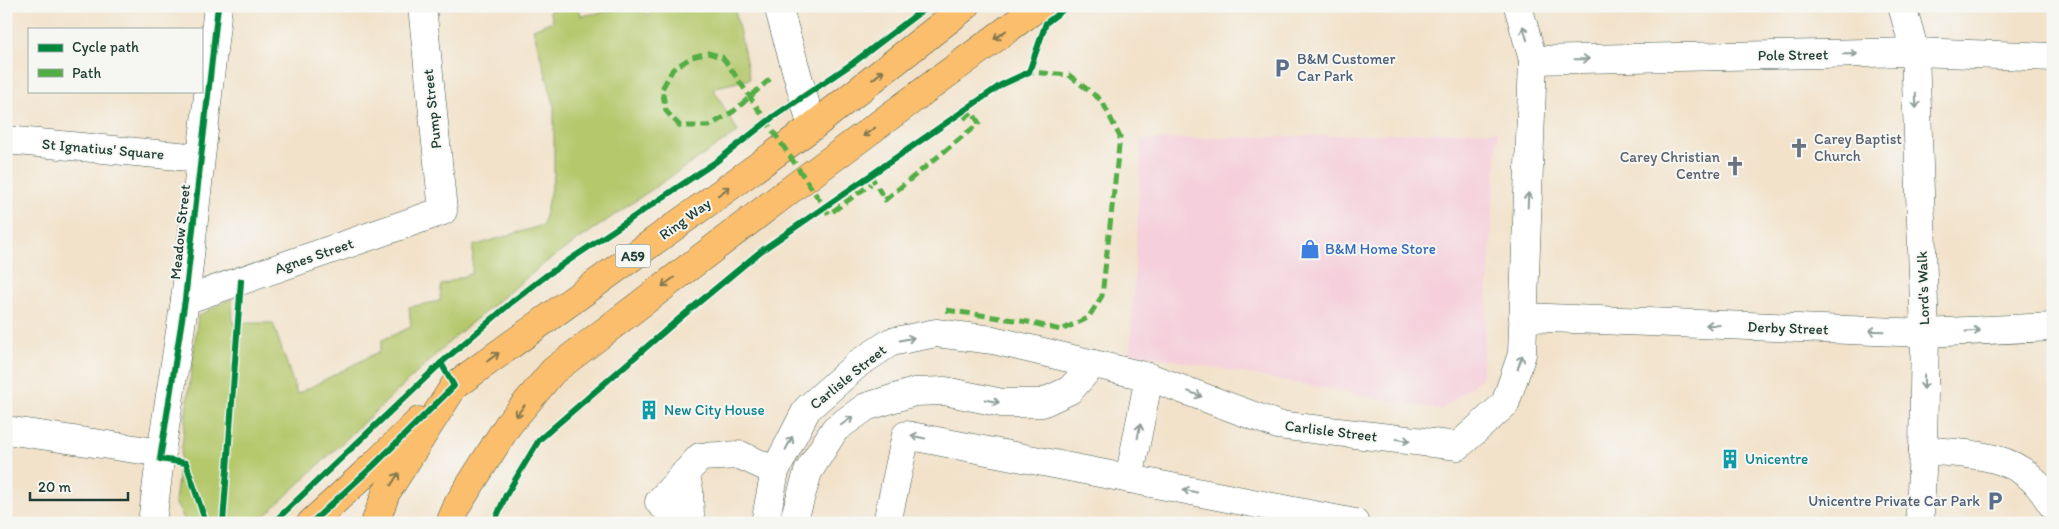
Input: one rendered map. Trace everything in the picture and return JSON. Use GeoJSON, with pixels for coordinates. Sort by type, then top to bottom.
{"type":"FeatureCollection","features":[{"type":"Feature","properties":{"kind":"highway","name":"Ring Way"},"geometry":{"type":"LineString","coordinates":[[375,523],[386,493],[454,386],[812,127],[966,6]]}},
{"type":"Feature","properties":{"kind":"highway"},"geometry":{"type":"LineString","coordinates":[[450,523],[458,504],[508,426],[553,370],[786,193],[1039,6]]}},
{"type":"Feature","properties":{"kind":"highway"},"geometry":{"type":"LineString","coordinates":[[311,523],[373,466],[454,386]]}},
{"type":"Feature","properties":{"kind":"street","name":"Meadow Street"},"geometry":{"type":"LineString","coordinates":[[152,523],[185,300],[218,6]]}},
{"type":"Feature","properties":{"kind":"street","name":"Pump Street"},"geometry":{"type":"LineString","coordinates":[[422,6],[443,211]]}},
{"type":"Feature","properties":{"kind":"street"},"geometry":{"type":"LineString","coordinates":[[778,6],[812,127]]}},
{"type":"Feature","properties":{"kind":"street","name":"Carlisle Street"},"geometry":{"type":"LineString","coordinates":[[765,523],[775,471],[807,409],[859,364],[891,342],[936,333],[993,340],[1149,376],[1278,425],[1458,446],[1505,404],[1522,354],[1533,60],[1518,6]]}},
{"type":"Feature","properties":{"kind":"street","name":"Lord's Walk"},"geometry":{"type":"LineString","coordinates":[[1902,6],[1915,52],[1924,333],[1923,450],[1918,519]]}},
{"type":"Feature","properties":{"kind":"street","name":"Pole Street"},"geometry":{"type":"LineString","coordinates":[[1533,60],[1915,52],[2053,57]]}},
{"type":"Feature","properties":{"kind":"street","name":"St Ignatius' Square"},"geometry":{"type":"LineString","coordinates":[[6,140],[200,158]]}},
{"type":"Feature","properties":{"kind":"street","name":"Agnes Street"},"geometry":{"type":"LineString","coordinates":[[185,300],[443,211]]}},
{"type":"Feature","properties":{"kind":"street","name":"Derby Street"},"geometry":{"type":"LineString","coordinates":[[1524,317],[1924,333],[2053,326]]}},
{"type":"Feature","properties":{"kind":"street"},"geometry":{"type":"LineString","coordinates":[[793,523],[808,472],[835,429],[866,407],[914,392],[945,391],[1002,403],[1042,403],[1070,390],[1093,364]]}},
{"type":"Feature","properties":{"kind":"street"},"geometry":{"type":"LineString","coordinates":[[1129,479],[1149,376]]}},
{"type":"Feature","properties":{"kind":"street"},"geometry":{"type":"LineString","coordinates":[[6,430],[162,452]]}},
{"type":"Feature","properties":{"kind":"street"},"geometry":{"type":"LineString","coordinates":[[887,523],[906,435],[1355,523]]}},
{"type":"Feature","properties":{"kind":"street"},"geometry":{"type":"LineString","coordinates":[[1923,450],[1987,456],[2015,467],[2036,482],[2053,506]]}},
{"type":"Feature","properties":{"kind":"street"},"geometry":{"type":"LineString","coordinates":[[685,473],[700,457],[740,455],[775,471]]}},
{"type":"Feature","properties":{"kind":"shaded area","name":"B&M Home Store"},"geometry":{"type":"Polygon","coordinates":[[[1498,131],[1482,378],[1441,410],[1130,352],[1142,140],[1498,131]]]}},
{"type":"Feature","properties":{"kind":"green space"},"geometry":{"type":"Polygon","coordinates":[[[564,6],[579,6],[581,16],[639,6],[646,14],[674,6],[734,6],[750,79],[713,88],[738,132],[546,262],[458,334],[257,523],[186,523],[175,502],[198,316],[232,298],[233,323],[273,323],[297,394],[380,351],[382,340],[411,327],[409,307],[440,301],[441,285],[472,273],[473,246],[543,225],[554,175],[554,104],[533,29],[553,21],[549,11],[564,6]]]}},
{"type":"Feature","properties":{"kind":"marked path"},"geometry":{"type":"LineString","coordinates":[[770,79],[734,111],[709,126],[680,126],[666,111],[662,89],[673,69],[692,57],[708,53],[722,57],[729,66],[829,214],[871,184]]}},
{"type":"Feature","properties":{"kind":"marked path"},"geometry":{"type":"LineString","coordinates":[[946,310],[1028,322],[1061,330],[1088,318],[1102,296],[1120,137],[1102,101],[1069,75],[1029,72]]}},
{"type":"Feature","properties":{"kind":"marked path"},"geometry":{"type":"LineString","coordinates":[[870,174],[885,200],[979,123],[972,112],[963,119]]}},
{"type":"Feature","properties":{"kind":"cycle path"},"geometry":{"type":"LineString","coordinates":[[206,523],[186,463],[160,459],[185,300],[218,6]]}},
{"type":"Feature","properties":{"kind":"cycle path"},"geometry":{"type":"LineString","coordinates":[[273,523],[441,363],[512,302],[547,275],[717,161],[773,117],[853,63],[928,6]]}},
{"type":"Feature","properties":{"kind":"cycle path"},"geometry":{"type":"LineString","coordinates":[[494,523],[506,495],[539,440],[761,251],[1001,85],[1029,72],[1046,23],[1068,6]]}},
{"type":"Feature","properties":{"kind":"cycle path"},"geometry":{"type":"LineString","coordinates":[[223,523],[241,281]]}},
{"type":"Feature","properties":{"kind":"cycle path"},"geometry":{"type":"LineString","coordinates":[[311,523],[373,466],[454,386],[441,363]]}},
{"type":"Feature","properties":{"kind":"place","name":"B&M Customer Car Park"},"geometry":{"type":"Point","coordinates":[1282,68]}},
{"type":"Feature","properties":{"kind":"place","name":"Carey Baptist Church"},"geometry":{"type":"Point","coordinates":[1799,148]}},
{"type":"Feature","properties":{"kind":"place","name":"Carey Christian Centre"},"geometry":{"type":"Point","coordinates":[1735,166]}},
{"type":"Feature","properties":{"kind":"place","name":"B&M Home Store"},"geometry":{"type":"Point","coordinates":[1310,249]}},
{"type":"Feature","properties":{"kind":"place","name":"New City House"},"geometry":{"type":"Point","coordinates":[649,410]}},
{"type":"Feature","properties":{"kind":"place","name":"Unicentre"},"geometry":{"type":"Point","coordinates":[1730,459]}},
{"type":"Feature","properties":{"kind":"place","name":"Unicentre Private Car Park"},"geometry":{"type":"Point","coordinates":[1995,501]}}]}
